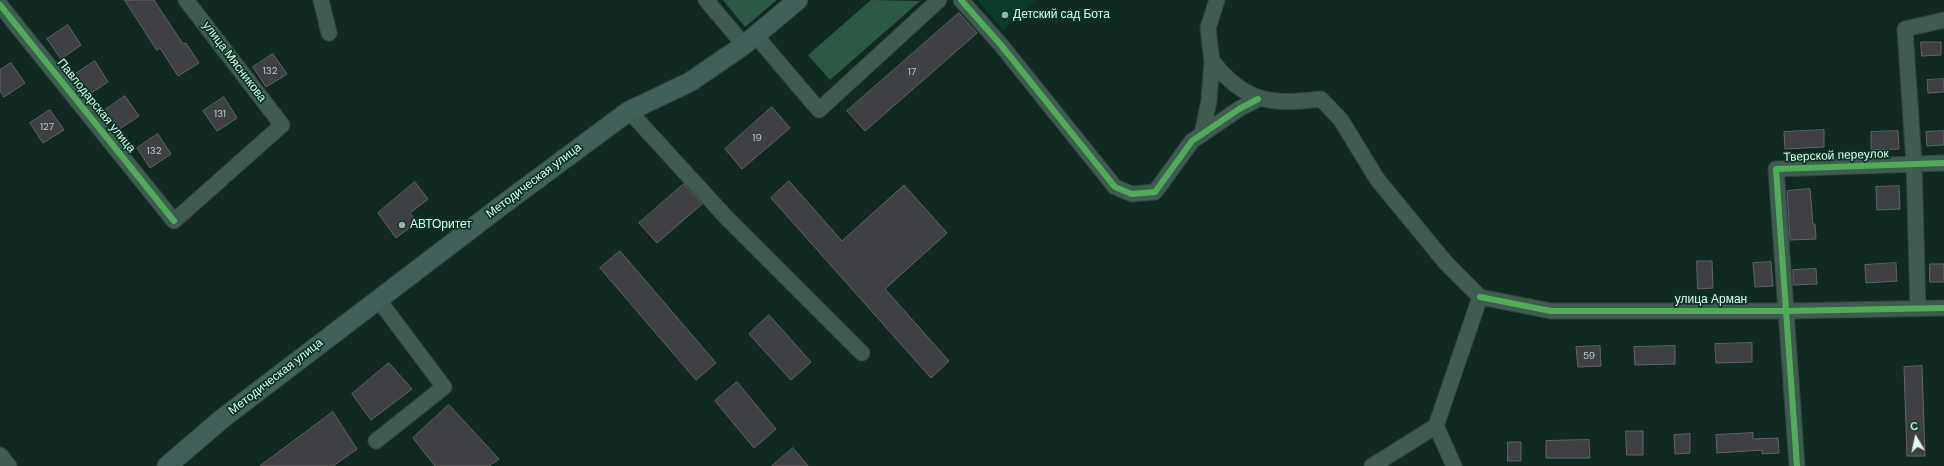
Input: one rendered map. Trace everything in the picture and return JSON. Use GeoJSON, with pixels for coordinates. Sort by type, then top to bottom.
{"type":"FeatureCollection","features":[{"type":"Feature","properties":{"kind":"main road","name":"Методическая улица"},"geometry":{"type":"LineString","coordinates":[[167,466],[223,418],[378,299],[630,111],[690,82],[750,41],[798,0]]}},
{"type":"Feature","properties":{"kind":"street","name":"улица Мясникова"},"geometry":{"type":"LineString","coordinates":[[174,221],[282,125],[186,0]]}},
{"type":"Feature","properties":{"kind":"street"},"geometry":{"type":"LineString","coordinates":[[320,0],[329,33]]}},
{"type":"Feature","properties":{"kind":"street"},"geometry":{"type":"LineString","coordinates":[[706,0],[750,41],[819,110],[939,0]]}},
{"type":"Feature","properties":{"kind":"street"},"geometry":{"type":"LineString","coordinates":[[961,0],[1001,45],[1114,187],[1132,194],[1155,192],[1192,141],[1258,99]]}},
{"type":"Feature","properties":{"kind":"street"},"geometry":{"type":"LineString","coordinates":[[1202,134],[1209,100],[1212,61],[1208,28],[1217,0]]}},
{"type":"Feature","properties":{"kind":"street","name":"Павлодарская улица"},"geometry":{"type":"LineString","coordinates":[[0,5],[174,221]]}},
{"type":"Feature","properties":{"kind":"street"},"geometry":{"type":"LineString","coordinates":[[1918,309],[1914,164],[1905,29],[1944,20]]}},
{"type":"Feature","properties":{"kind":"street"},"geometry":{"type":"LineString","coordinates":[[1212,61],[1222,74],[1238,88],[1258,99],[1295,102],[1321,99],[1341,120],[1377,179],[1446,263],[1480,297],[1436,426],[1372,466]]}},
{"type":"Feature","properties":{"kind":"street"},"geometry":{"type":"LineString","coordinates":[[630,111],[726,216],[862,353]]}},
{"type":"Feature","properties":{"kind":"street","name":"Тверской переулок"},"geometry":{"type":"LineString","coordinates":[[1786,311],[1776,168],[1944,163]]}},
{"type":"Feature","properties":{"kind":"street","name":"улица Арман"},"geometry":{"type":"LineString","coordinates":[[1480,297],[1551,311],[1786,311],[1944,308]]}},
{"type":"Feature","properties":{"kind":"street"},"geometry":{"type":"LineString","coordinates":[[376,441],[444,387],[378,299]]}},
{"type":"Feature","properties":{"kind":"street"},"geometry":{"type":"LineString","coordinates":[[1786,311],[1797,466]]}},
{"type":"Feature","properties":{"kind":"street"},"geometry":{"type":"LineString","coordinates":[[1436,426],[1454,466]]}},
{"type":"Feature","properties":{"kind":"street"},"geometry":{"type":"LineString","coordinates":[[0,455],[9,466]]}},
{"type":"Feature","properties":{"kind":"shaded area"},"geometry":{"type":"Polygon","coordinates":[[[723,0],[777,0],[745,27],[723,0]]]}},
{"type":"Feature","properties":{"kind":"shaded area"},"geometry":{"type":"Polygon","coordinates":[[[871,0],[920,1],[830,80],[808,55],[871,0]]]}},
{"type":"Feature","properties":{"kind":"shaded area","name":"Детский сад Бота"},"geometry":{"type":"Polygon","coordinates":[[[977,0],[1037,0],[1003,30],[977,0]]]}},
{"type":"Feature","properties":{"kind":"building"},"geometry":{"type":"Polygon","coordinates":[[[125,0],[154,0],[183,44],[186,43],[199,63],[178,76],[160,48],[157,50],[125,0]]]}},
{"type":"Feature","properties":{"kind":"building"},"geometry":{"type":"Polygon","coordinates":[[[959,13],[977,33],[865,131],[847,111],[959,13]]]}},
{"type":"Feature","properties":{"kind":"building"},"geometry":{"type":"Polygon","coordinates":[[[68,25],[81,45],[61,59],[47,39],[68,25]]]}},
{"type":"Feature","properties":{"kind":"building"},"geometry":{"type":"Polygon","coordinates":[[[1921,42],[1941,42],[1941,55],[1922,56],[1921,42]]]}},
{"type":"Feature","properties":{"kind":"building"},"geometry":{"type":"Polygon","coordinates":[[[273,54],[287,74],[266,87],[253,67],[273,54]]]}},
{"type":"Feature","properties":{"kind":"building"},"geometry":{"type":"Polygon","coordinates":[[[95,61],[108,82],[88,95],[74,75],[95,61]]]}},
{"type":"Feature","properties":{"kind":"building"},"geometry":{"type":"Polygon","coordinates":[[[11,63],[25,83],[4,97],[0,91],[0,70],[11,63]]]}},
{"type":"Feature","properties":{"kind":"building"},"geometry":{"type":"Polygon","coordinates":[[[1944,79],[1944,92],[1928,93],[1927,80],[1944,79]]]}},
{"type":"Feature","properties":{"kind":"building"},"geometry":{"type":"Polygon","coordinates":[[[125,96],[139,116],[118,130],[105,110],[125,96]]]}},
{"type":"Feature","properties":{"kind":"building"},"geometry":{"type":"Polygon","coordinates":[[[224,97],[237,118],[217,131],[203,111],[224,97]]]}},
{"type":"Feature","properties":{"kind":"building"},"geometry":{"type":"Polygon","coordinates":[[[772,107],[790,128],[742,169],[725,149],[772,107]]]}},
{"type":"Feature","properties":{"kind":"building"},"geometry":{"type":"Polygon","coordinates":[[[50,110],[64,130],[43,143],[30,123],[50,110]]]}},
{"type":"Feature","properties":{"kind":"building"},"geometry":{"type":"Polygon","coordinates":[[[1824,130],[1824,147],[1785,149],[1784,132],[1824,130]]]}},
{"type":"Feature","properties":{"kind":"building"},"geometry":{"type":"Polygon","coordinates":[[[1898,131],[1899,149],[1871,150],[1871,132],[1898,131]]]}},
{"type":"Feature","properties":{"kind":"building"},"geometry":{"type":"Polygon","coordinates":[[[1944,131],[1944,145],[1927,146],[1926,132],[1944,131]]]}},
{"type":"Feature","properties":{"kind":"building"},"geometry":{"type":"Polygon","coordinates":[[[158,134],[171,154],[150,168],[137,148],[158,134]]]}},
{"type":"Feature","properties":{"kind":"building"},"geometry":{"type":"Polygon","coordinates":[[[789,181],[842,241],[904,185],[947,233],[885,289],[949,361],[931,378],[771,198],[789,181]]]}},
{"type":"Feature","properties":{"kind":"building"},"geometry":{"type":"Polygon","coordinates":[[[415,182],[428,199],[410,213],[417,222],[396,238],[378,213],[415,182]]]}},
{"type":"Feature","properties":{"kind":"building"},"geometry":{"type":"Polygon","coordinates":[[[684,184],[702,204],[657,243],[639,223],[684,184]]]}},
{"type":"Feature","properties":{"kind":"building"},"geometry":{"type":"Polygon","coordinates":[[[1899,186],[1900,209],[1877,210],[1876,187],[1899,186]]]}},
{"type":"Feature","properties":{"kind":"building"},"geometry":{"type":"Polygon","coordinates":[[[1810,189],[1816,239],[1790,240],[1787,191],[1810,189]]]}},
{"type":"Feature","properties":{"kind":"building"},"geometry":{"type":"Polygon","coordinates":[[[620,251],[716,363],[696,380],[600,268],[620,251]]]}},
{"type":"Feature","properties":{"kind":"building"},"geometry":{"type":"Polygon","coordinates":[[[1697,261],[1712,261],[1713,288],[1698,289],[1697,261]]]}},
{"type":"Feature","properties":{"kind":"building"},"geometry":{"type":"Polygon","coordinates":[[[1771,262],[1773,286],[1755,287],[1753,263],[1771,262]]]}},
{"type":"Feature","properties":{"kind":"building"},"geometry":{"type":"Polygon","coordinates":[[[1896,263],[1897,281],[1866,283],[1865,265],[1896,263]]]}},
{"type":"Feature","properties":{"kind":"building"},"geometry":{"type":"Polygon","coordinates":[[[1930,264],[1944,264],[1944,282],[1930,282],[1930,264]]]}},
{"type":"Feature","properties":{"kind":"building"},"geometry":{"type":"Polygon","coordinates":[[[1816,269],[1817,284],[1793,285],[1793,270],[1816,269]]]}},
{"type":"Feature","properties":{"kind":"building"},"geometry":{"type":"Polygon","coordinates":[[[769,315],[811,362],[791,380],[749,334],[769,315]]]}},
{"type":"Feature","properties":{"kind":"building"},"geometry":{"type":"Polygon","coordinates":[[[1752,343],[1752,362],[1716,363],[1715,344],[1752,343]]]}},
{"type":"Feature","properties":{"kind":"building"},"geometry":{"type":"Polygon","coordinates":[[[1600,346],[1601,366],[1578,367],[1576,347],[1600,346]]]}},
{"type":"Feature","properties":{"kind":"building"},"geometry":{"type":"Polygon","coordinates":[[[1675,346],[1675,364],[1635,365],[1634,347],[1675,346]]]}},
{"type":"Feature","properties":{"kind":"building"},"geometry":{"type":"Polygon","coordinates":[[[389,363],[412,389],[371,420],[352,394],[389,363]]]}},
{"type":"Feature","properties":{"kind":"building"},"geometry":{"type":"Polygon","coordinates":[[[1922,366],[1925,456],[1907,456],[1904,367],[1922,366]]]}},
{"type":"Feature","properties":{"kind":"building"},"geometry":{"type":"Polygon","coordinates":[[[737,382],[776,429],[754,448],[715,401],[737,382]]]}},
{"type":"Feature","properties":{"kind":"building"},"geometry":{"type":"Polygon","coordinates":[[[449,405],[499,459],[489,466],[435,466],[413,438],[449,405]]]}},
{"type":"Feature","properties":{"kind":"building"},"geometry":{"type":"Polygon","coordinates":[[[333,412],[357,449],[333,466],[260,466],[333,412]]]}},
{"type":"Feature","properties":{"kind":"building"},"geometry":{"type":"Polygon","coordinates":[[[1626,431],[1643,431],[1643,455],[1627,455],[1626,431]]]}},
{"type":"Feature","properties":{"kind":"building"},"geometry":{"type":"Polygon","coordinates":[[[1753,433],[1753,439],[1778,438],[1779,453],[1762,454],[1762,450],[1717,453],[1716,435],[1753,433]]]}},
{"type":"Feature","properties":{"kind":"building"},"geometry":{"type":"Polygon","coordinates":[[[1690,434],[1690,453],[1675,454],[1674,435],[1690,434]]]}},
{"type":"Feature","properties":{"kind":"building"},"geometry":{"type":"Polygon","coordinates":[[[1589,440],[1590,458],[1546,458],[1546,441],[1589,440]]]}},
{"type":"Feature","properties":{"kind":"building"},"geometry":{"type":"Polygon","coordinates":[[[1508,442],[1521,442],[1521,461],[1508,461],[1508,442]]]}},
{"type":"Feature","properties":{"kind":"building"},"geometry":{"type":"Polygon","coordinates":[[[793,448],[808,466],[772,466],[793,448]]]}},
{"type":"Feature","properties":{"kind":"cycle path"},"geometry":{"type":"LineString","coordinates":[[961,0],[1001,45],[1115,187],[1132,194],[1155,192],[1192,141],[1239,109],[1258,99]]}},
{"type":"Feature","properties":{"kind":"cycle path"},"geometry":{"type":"LineString","coordinates":[[0,5],[174,221]]}},
{"type":"Feature","properties":{"kind":"cycle path"},"geometry":{"type":"LineString","coordinates":[[1797,466],[1776,169],[1944,163]]}},
{"type":"Feature","properties":{"kind":"cycle path"},"geometry":{"type":"LineString","coordinates":[[1480,297],[1551,311],[1786,311],[1944,308]]}},
{"type":"Feature","properties":{"kind":"place","name":"Детский сад Бота"},"geometry":{"type":"Point","coordinates":[1005,15]}},
{"type":"Feature","properties":{"kind":"place","name":"АВТОритет"},"geometry":{"type":"Point","coordinates":[402,225]}}]}
